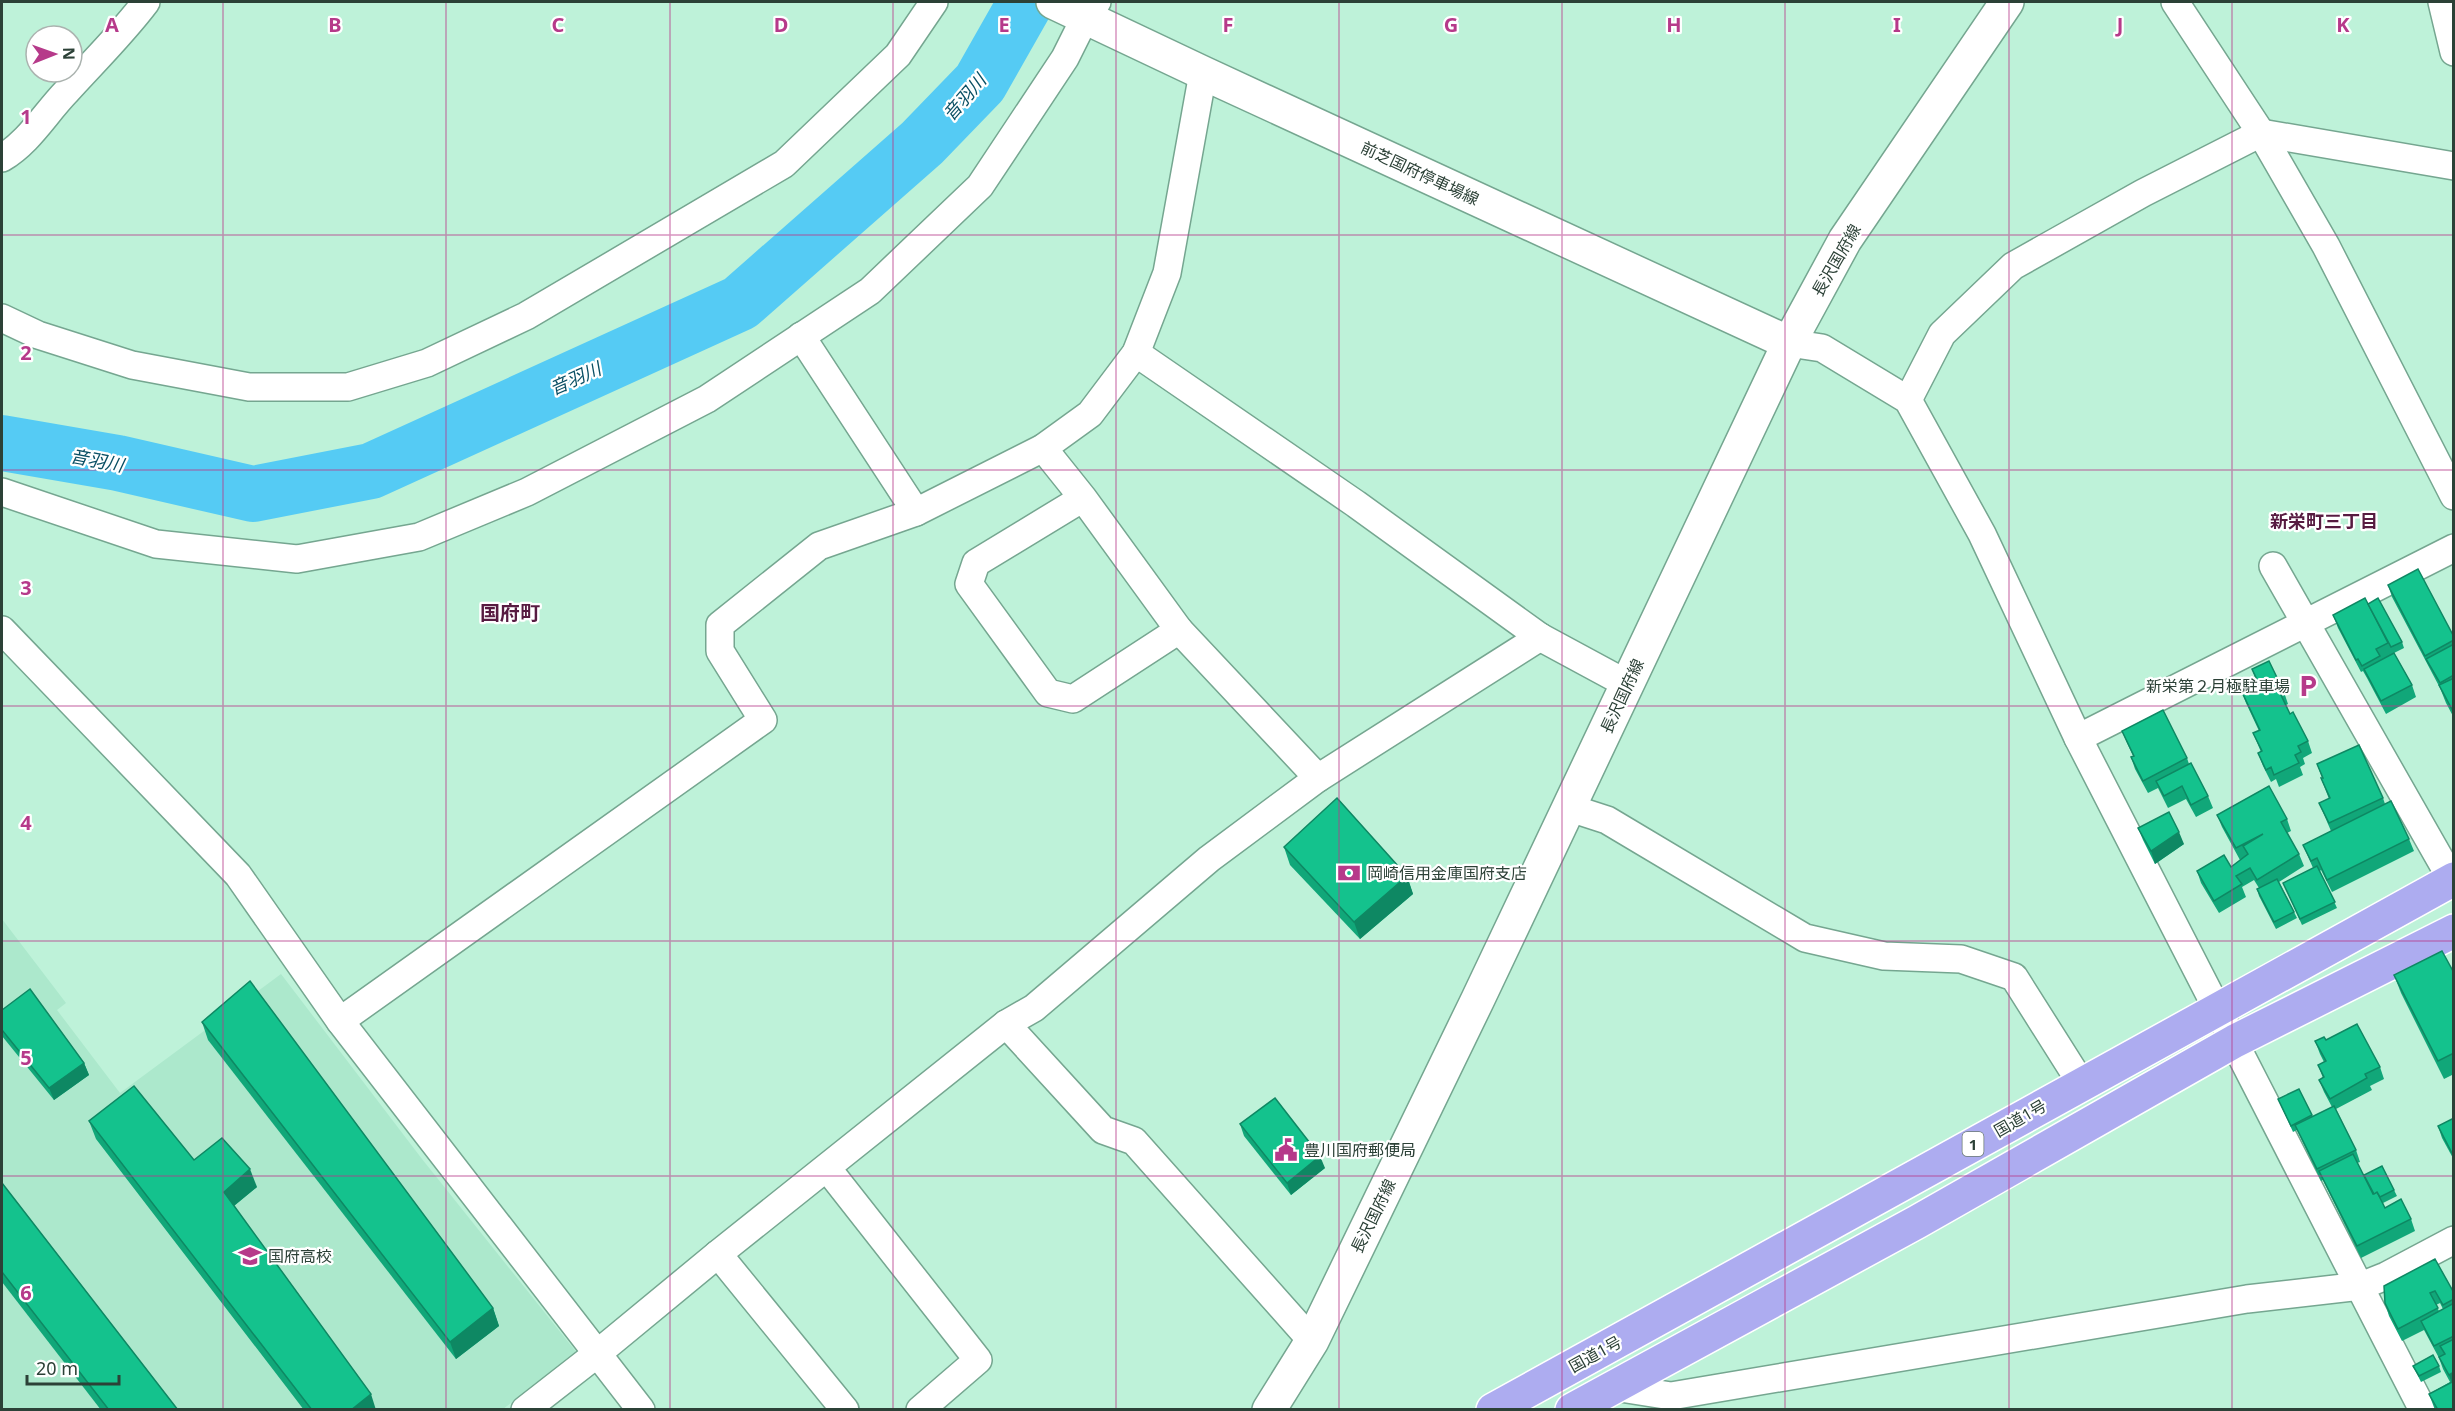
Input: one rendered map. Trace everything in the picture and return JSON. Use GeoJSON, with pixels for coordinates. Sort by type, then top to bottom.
{"type":"FeatureCollection","features":[{"type":"Feature","properties":{"kind":"highway","name":"国道1号"},"geometry":{"type":"LineString","coordinates":[[1493,1410],[1886,1194],[2081,1083],[2453,880]]}},
{"type":"Feature","properties":{"kind":"highway"},"geometry":{"type":"LineString","coordinates":[[1572,1410],[1917,1222],[2235,1041],[2454,931]]}},
{"type":"Feature","properties":{"kind":"main road","name":"前芝国府停車場線"},"geometry":{"type":"LineString","coordinates":[[1053,2],[1091,10],[1203,73],[1789,343]]}},
{"type":"Feature","properties":{"kind":"main road","name":"長沢国府線"},"geometry":{"type":"LineString","coordinates":[[1269,1410],[1312,1341],[1570,808],[1789,343],[1845,240],[2007,2]]}},
{"type":"Feature","properties":{"kind":"street"},"geometry":{"type":"LineString","coordinates":[[2,158],[19,148],[64,93],[126,29],[146,2]]}},
{"type":"Feature","properties":{"kind":"street"},"geometry":{"type":"LineString","coordinates":[[2,318],[38,335],[132,365],[249,387],[348,387],[427,363],[526,316],[784,164],[898,55],[934,2]]}},
{"type":"Feature","properties":{"kind":"street"},"geometry":{"type":"LineString","coordinates":[[2175,2],[2261,133],[2326,246],[2454,496]]}},
{"type":"Feature","properties":{"kind":"street"},"geometry":{"type":"LineString","coordinates":[[2442,2],[2454,52]]}},
{"type":"Feature","properties":{"kind":"street"},"geometry":{"type":"LineString","coordinates":[[2,492],[156,544],[297,559],[419,537],[526,492],[696,404],[870,291],[980,186],[1065,58],[1091,10]]}},
{"type":"Feature","properties":{"kind":"street"},"geometry":{"type":"LineString","coordinates":[[340,1021],[763,720],[720,651],[720,625],[819,546],[916,512],[1042,448],[1090,414],[1136,353],[1167,273],[1203,73]]}},
{"type":"Feature","properties":{"kind":"street"},"geometry":{"type":"LineString","coordinates":[[1908,400],[1942,334],[2013,266],[2143,194],[2261,133],[2454,166]]}},
{"type":"Feature","properties":{"kind":"street"},"geometry":{"type":"LineString","coordinates":[[801,336],[916,512]]}},
{"type":"Feature","properties":{"kind":"street"},"geometry":{"type":"LineString","coordinates":[[1789,343],[1822,348],[1908,400],[1982,534],[2078,738],[2424,1410]]}},
{"type":"Feature","properties":{"kind":"street"},"geometry":{"type":"LineString","coordinates":[[1136,353],[1356,504],[1540,637],[1627,684]]}},
{"type":"Feature","properties":{"kind":"street"},"geometry":{"type":"LineString","coordinates":[[1042,448],[1083,498],[1179,630],[1318,778]]}},
{"type":"Feature","properties":{"kind":"street"},"geometry":{"type":"LineString","coordinates":[[1083,498],[976,563],[969,584],[975,593],[1048,693],[1072,699],[1179,630]]}},
{"type":"Feature","properties":{"kind":"street"},"geometry":{"type":"LineString","coordinates":[[2078,738],[2454,548]]}},
{"type":"Feature","properties":{"kind":"street"},"geometry":{"type":"LineString","coordinates":[[2273,566],[2453,880]]}},
{"type":"Feature","properties":{"kind":"street"},"geometry":{"type":"LineString","coordinates":[[2,630],[238,875],[340,1021],[641,1410]]}},
{"type":"Feature","properties":{"kind":"street"},"geometry":{"type":"LineString","coordinates":[[525,1410],[1006,1024],[1034,1008],[1209,859],[1318,778],[1540,637]]}},
{"type":"Feature","properties":{"kind":"street"},"geometry":{"type":"LineString","coordinates":[[1570,808],[1607,820],[1805,938],[1884,956],[1961,959],[2014,977],[2081,1083]]}},
{"type":"Feature","properties":{"kind":"street"},"geometry":{"type":"LineString","coordinates":[[1006,1024],[1103,1130],[1134,1141],[1312,1341]]}},
{"type":"Feature","properties":{"kind":"street"},"geometry":{"type":"LineString","coordinates":[[827,1168],[978,1360],[920,1410]]}},
{"type":"Feature","properties":{"kind":"street"},"geometry":{"type":"LineString","coordinates":[[1614,1387],[1671,1396],[2247,1299],[2361,1286],[2386,1276],[2454,1240]]}},
{"type":"Feature","properties":{"kind":"street"},"geometry":{"type":"LineString","coordinates":[[718,1254],[845,1410]]}},
{"type":"Feature","properties":{"kind":"shaded area","name":"国府高校"},"geometry":{"type":"Polygon","coordinates":[[[2,919],[66,1003],[57,1010],[120,1093],[281,974],[422,1159],[577,1353],[503,1409],[2,1409],[2,919]]]}},
{"type":"Feature","properties":{"kind":"building"},"geometry":{"type":"Polygon","coordinates":[[[2418,569],[2454,637],[2454,640],[2425,656],[2388,585],[2418,569]]]}},
{"type":"Feature","properties":{"kind":"building"},"geometry":{"type":"Polygon","coordinates":[[[2365,598],[2388,643],[2376,649],[2380,656],[2362,666],[2358,659],[2356,660],[2333,615],[2365,598]]]}},
{"type":"Feature","properties":{"kind":"building"},"geometry":{"type":"Polygon","coordinates":[[[2378,598],[2402,642],[2391,647],[2368,604],[2378,598]]]}},
{"type":"Feature","properties":{"kind":"building"},"geometry":{"type":"Polygon","coordinates":[[[2454,644],[2454,675],[2440,683],[2426,659],[2454,644]]]}},
{"type":"Feature","properties":{"kind":"building"},"geometry":{"type":"Polygon","coordinates":[[[2394,653],[2412,685],[2381,701],[2364,669],[2394,653]]]}},
{"type":"Feature","properties":{"kind":"building"},"geometry":{"type":"Polygon","coordinates":[[[2269,661],[2284,692],[2280,693],[2290,714],[2293,712],[2308,741],[2298,746],[2301,752],[2295,755],[2299,763],[2274,775],[2271,767],[2266,770],[2258,753],[2262,751],[2253,733],[2260,730],[2241,690],[2258,682],[2252,669],[2269,661]]]}},
{"type":"Feature","properties":{"kind":"building"},"geometry":{"type":"Polygon","coordinates":[[[2454,678],[2454,713],[2439,685],[2454,678]]]}},
{"type":"Feature","properties":{"kind":"building"},"geometry":{"type":"Polygon","coordinates":[[[2163,710],[2187,758],[2143,781],[2122,731],[2163,710]]]}},
{"type":"Feature","properties":{"kind":"building"},"geometry":{"type":"Polygon","coordinates":[[[2359,745],[2383,798],[2329,823],[2319,803],[2330,798],[2317,764],[2359,745]]]}},
{"type":"Feature","properties":{"kind":"building"},"geometry":{"type":"Polygon","coordinates":[[[2191,763],[2208,796],[2191,805],[2182,786],[2164,796],[2156,781],[2191,763]]]}},
{"type":"Feature","properties":{"kind":"building"},"geometry":{"type":"Polygon","coordinates":[[[2269,786],[2287,819],[2281,822],[2299,854],[2257,880],[2250,868],[2236,876],[2242,884],[2214,901],[2197,871],[2224,855],[2231,867],[2248,854],[2243,846],[2263,834],[2236,848],[2217,815],[2269,786]]]}},
{"type":"Feature","properties":{"kind":"building"},"geometry":{"type":"Polygon","coordinates":[[[1337,798],[1407,876],[1354,922],[1284,847],[1337,798]]]}},
{"type":"Feature","properties":{"kind":"building"},"geometry":{"type":"Polygon","coordinates":[[[2391,801],[2409,839],[2327,880],[2317,858],[2311,861],[2303,845],[2391,801]]]}},
{"type":"Feature","properties":{"kind":"building"},"geometry":{"type":"Polygon","coordinates":[[[2169,812],[2179,832],[2151,851],[2138,828],[2169,812]]]}},
{"type":"Feature","properties":{"kind":"building"},"geometry":{"type":"Polygon","coordinates":[[[2317,866],[2335,902],[2300,919],[2283,883],[2317,866]]]}},
{"type":"Feature","properties":{"kind":"building"},"geometry":{"type":"Polygon","coordinates":[[[2277,879],[2294,912],[2274,922],[2257,889],[2277,879]]]}},
{"type":"Feature","properties":{"kind":"building"},"geometry":{"type":"Polygon","coordinates":[[[2442,951],[2454,973],[2454,1053],[2438,1061],[2394,975],[2442,951]]]}},
{"type":"Feature","properties":{"kind":"building"},"geometry":{"type":"Polygon","coordinates":[[[250,981],[493,1308],[450,1342],[202,1022],[250,981]]]}},
{"type":"Feature","properties":{"kind":"building"},"geometry":{"type":"Polygon","coordinates":[[[30,989],[84,1063],[49,1088],[2,1030],[2,1010],[30,989]]]}},
{"type":"Feature","properties":{"kind":"building"},"geometry":{"type":"Polygon","coordinates":[[[2357,1024],[2380,1067],[2365,1074],[2367,1078],[2330,1099],[2319,1080],[2324,1077],[2318,1065],[2326,1061],[2315,1041],[2324,1037],[2326,1040],[2357,1024]]]}},
{"type":"Feature","properties":{"kind":"building"},"geometry":{"type":"Polygon","coordinates":[[[134,1086],[194,1160],[222,1138],[250,1169],[224,1192],[371,1394],[351,1410],[312,1410],[89,1121],[134,1086]]]}},
{"type":"Feature","properties":{"kind":"building"},"geometry":{"type":"Polygon","coordinates":[[[2299,1089],[2312,1115],[2291,1126],[2278,1099],[2299,1089]]]}},
{"type":"Feature","properties":{"kind":"building"},"geometry":{"type":"Polygon","coordinates":[[[1275,1098],[1320,1156],[1287,1183],[1240,1124],[1275,1098]]]}},
{"type":"Feature","properties":{"kind":"building"},"geometry":{"type":"Polygon","coordinates":[[[2334,1106],[2356,1150],[2317,1169],[2295,1125],[2334,1106]]]}},
{"type":"Feature","properties":{"kind":"building"},"geometry":{"type":"Polygon","coordinates":[[[2454,1118],[2454,1157],[2438,1126],[2454,1118]]]}},
{"type":"Feature","properties":{"kind":"building"},"geometry":{"type":"Polygon","coordinates":[[[2353,1154],[2373,1194],[2377,1192],[2385,1208],[2401,1199],[2411,1219],[2357,1246],[2319,1171],[2353,1154]]]}},
{"type":"Feature","properties":{"kind":"building"},"geometry":{"type":"Polygon","coordinates":[[[2382,1166],[2394,1190],[2380,1197],[2377,1192],[2374,1194],[2364,1175],[2382,1166]]]}},
{"type":"Feature","properties":{"kind":"building"},"geometry":{"type":"Polygon","coordinates":[[[2,1183],[178,1410],[109,1410],[2,1272],[2,1183]]]}},
{"type":"Feature","properties":{"kind":"building"},"geometry":{"type":"Polygon","coordinates":[[[2435,1259],[2454,1293],[2454,1299],[2443,1305],[2435,1291],[2430,1293],[2438,1308],[2398,1329],[2385,1303],[2384,1286],[2435,1259]]]}},
{"type":"Feature","properties":{"kind":"building"},"geometry":{"type":"Polygon","coordinates":[[[2454,1303],[2454,1336],[2434,1346],[2421,1321],[2454,1303]]]}},
{"type":"Feature","properties":{"kind":"building"},"geometry":{"type":"Polygon","coordinates":[[[2454,1339],[2454,1372],[2449,1375],[2439,1357],[2445,1354],[2440,1346],[2454,1339]]]}},
{"type":"Feature","properties":{"kind":"building"},"geometry":{"type":"Polygon","coordinates":[[[2433,1355],[2439,1366],[2419,1376],[2413,1366],[2433,1355]]]}},
{"type":"Feature","properties":{"kind":"building"},"geometry":{"type":"Polygon","coordinates":[[[2454,1381],[2454,1410],[2438,1410],[2429,1394],[2454,1381]]]}},
{"type":"Feature","properties":{"kind":"waterway","name":"音羽川"},"geometry":{"type":"LineString","coordinates":[[2,443],[118,463],[253,494],[371,471],[740,303],[922,143],[980,83],[1026,2]]}},
{"type":"Feature","properties":{"kind":"place","name":"新栄第２月極駐車場"},"geometry":{"type":"Point","coordinates":[2308,686]}},
{"type":"Feature","properties":{"kind":"place","name":"岡崎信用金庫国府支店"},"geometry":{"type":"Point","coordinates":[1349,873]}},
{"type":"Feature","properties":{"kind":"place","name":"豊川国府郵便局"},"geometry":{"type":"Point","coordinates":[1286,1150]}},
{"type":"Feature","properties":{"kind":"place","name":"国府高校"},"geometry":{"type":"Point","coordinates":[250,1256]}},
{"type":"Feature","properties":{"kind":"district","name":"新栄町三丁目"},"geometry":{"type":"Point","coordinates":[2324,521]}},
{"type":"Feature","properties":{"kind":"district","name":"国府町"},"geometry":{"type":"Point","coordinates":[510,612]}}]}
